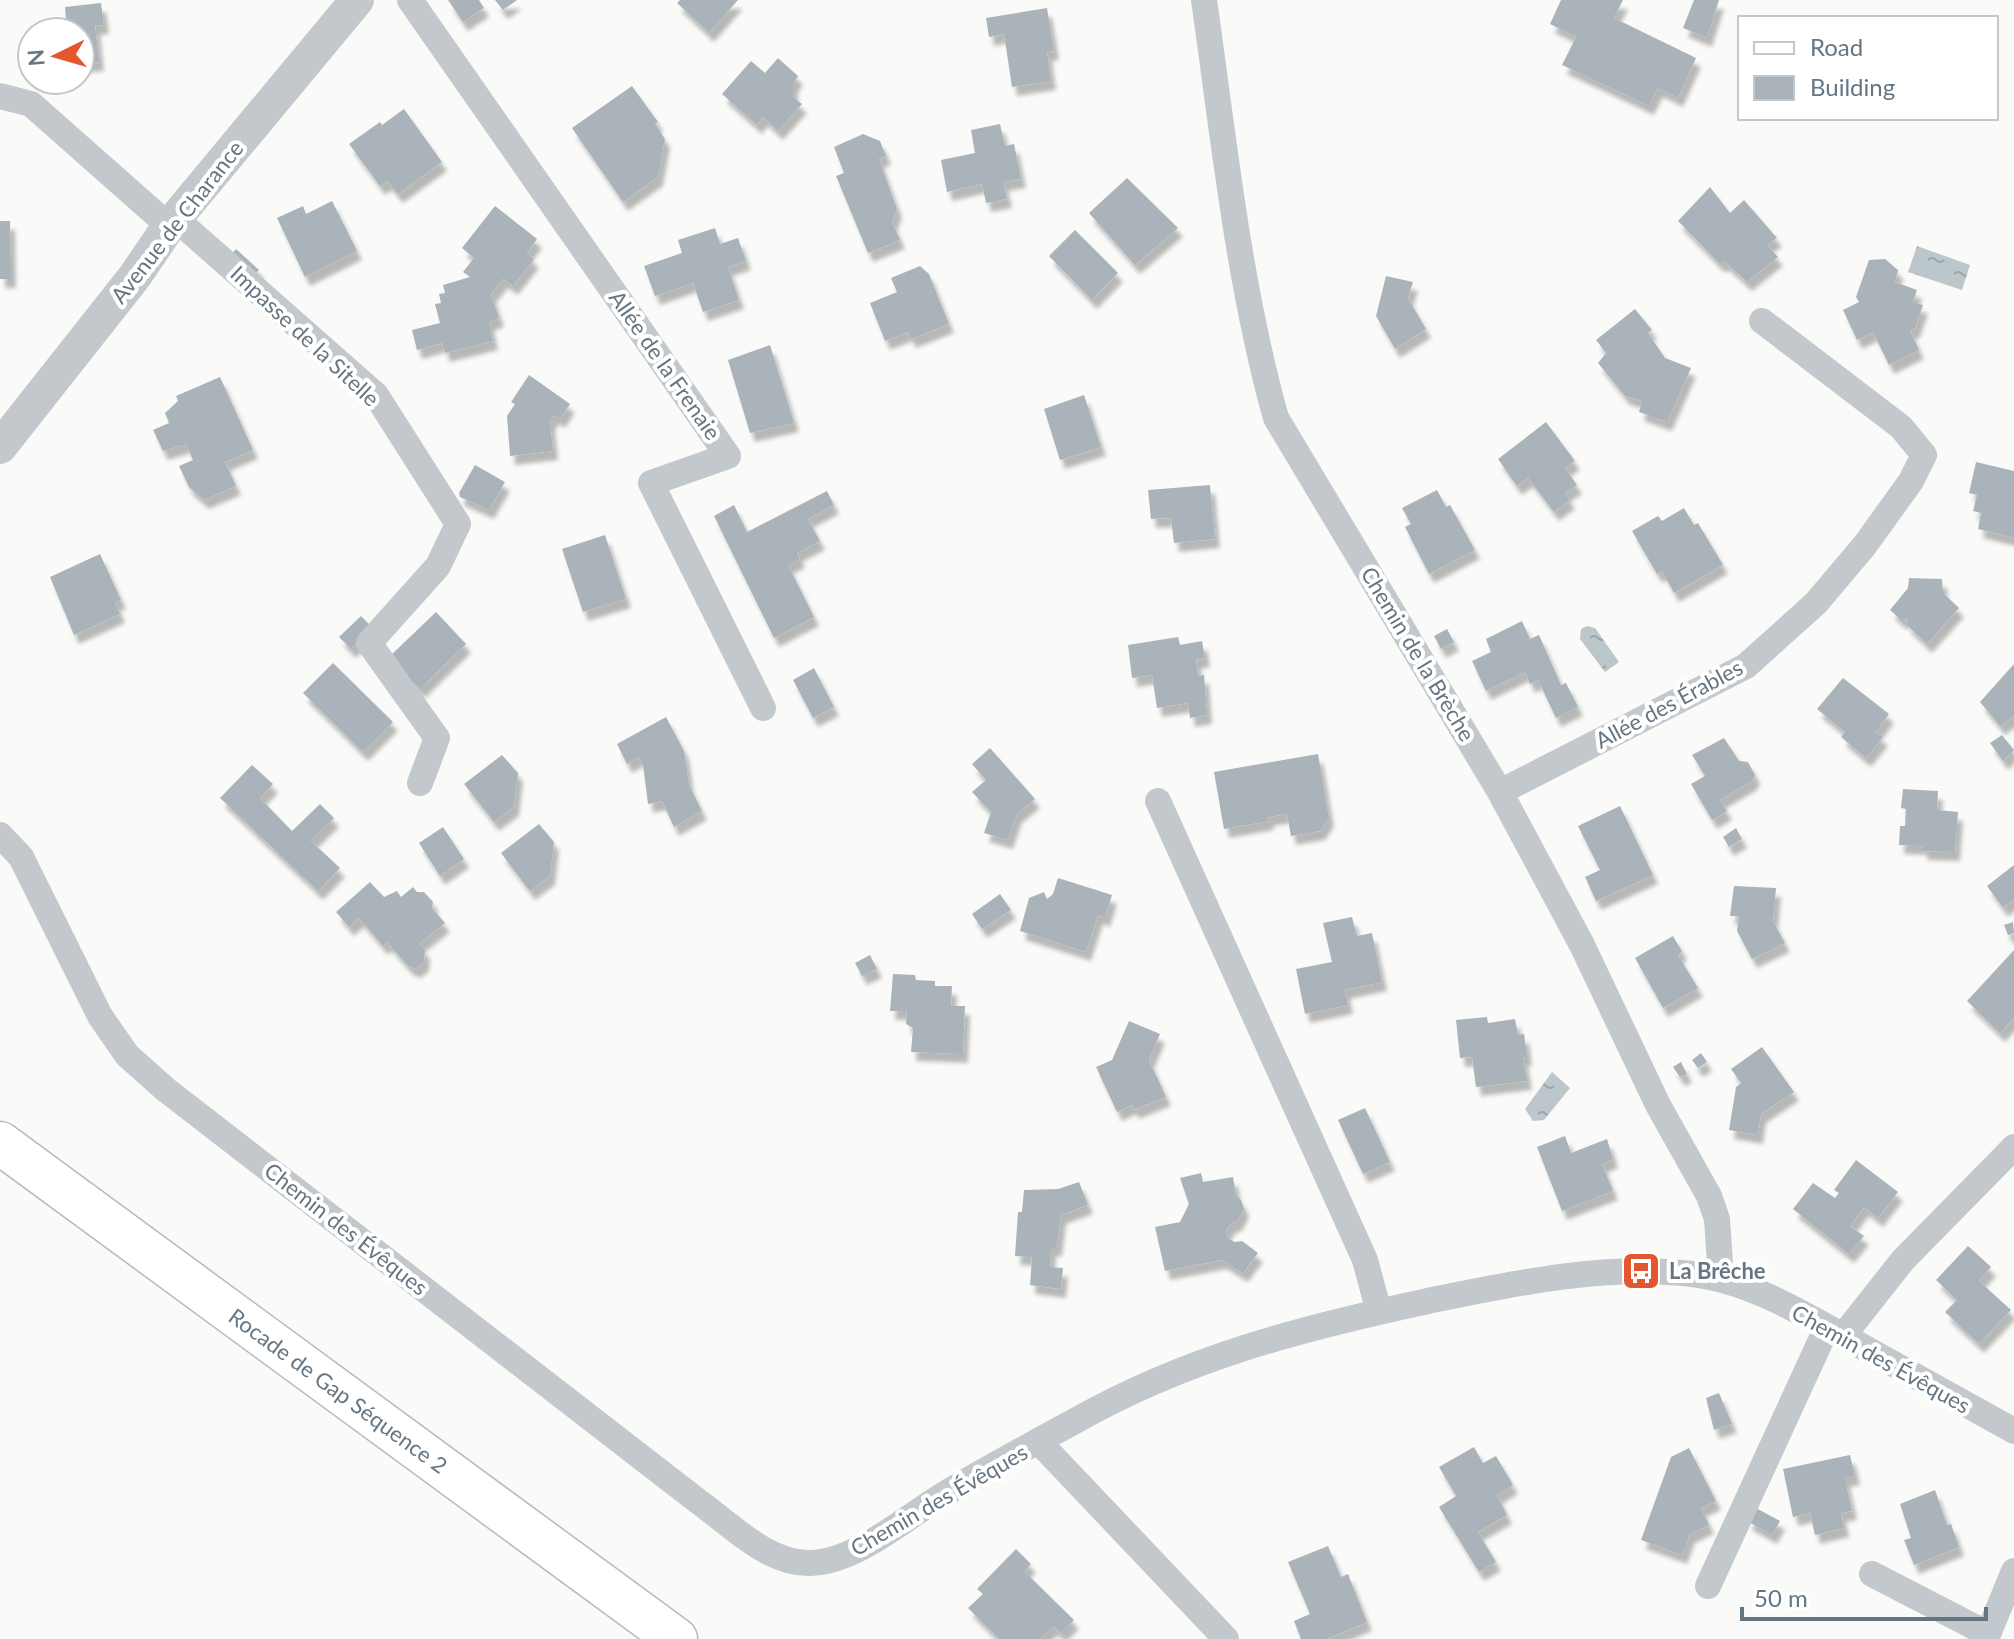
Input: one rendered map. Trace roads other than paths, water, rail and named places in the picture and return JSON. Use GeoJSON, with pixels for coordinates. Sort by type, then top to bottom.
{"type":"FeatureCollection","features":[{"type":"Feature","properties":{"kind":"main road","name":"Rocade de Gap Séquence 2"},"geometry":{"type":"LineString","coordinates":[[0,1143],[676,1639]]}},
{"type":"Feature","properties":{"kind":"street","name":"Avenue de Charance"},"geometry":{"type":"LineString","coordinates":[[0,447],[135,276],[172,222],[357,0]]}},
{"type":"Feature","properties":{"kind":"street","name":"Allée de la Frenaie"},"geometry":{"type":"LineString","coordinates":[[410,0],[728,456],[651,483],[763,708]]}},
{"type":"Feature","properties":{"kind":"street","name":"Chemin de la Brèche"},"geometry":{"type":"LineString","coordinates":[[1204,0],[1244,277],[1262,369],[1276,418],[1500,792],[1582,945],[1658,1105],[1709,1196],[1717,1219],[1721,1278]]}},
{"type":"Feature","properties":{"kind":"street"},"geometry":{"type":"LineString","coordinates":[[0,96],[31,104],[172,222]]}},
{"type":"Feature","properties":{"kind":"street","name":"Impasse de la Sitelle"},"geometry":{"type":"LineString","coordinates":[[172,222],[376,395],[458,524],[438,566],[369,643],[437,738],[420,783]]}},
{"type":"Feature","properties":{"kind":"street","name":"Allée des Érables"},"geometry":{"type":"LineString","coordinates":[[1500,792],[1746,666],[1816,603],[1865,545],[1911,481],[1924,455],[1901,427],[1762,321]]}},
{"type":"Feature","properties":{"kind":"street"},"geometry":{"type":"LineString","coordinates":[[1158,801],[1365,1260],[1379,1312]]}},
{"type":"Feature","properties":{"kind":"street","name":"Chemin des Évêques"},"geometry":{"type":"LineString","coordinates":[[0,835],[21,857],[100,1016],[127,1055],[165,1089],[756,1544],[788,1561],[812,1563],[845,1556],[944,1494],[1079,1418],[1192,1364],[1260,1342],[1379,1312],[1512,1283],[1579,1274],[1641,1271],[1721,1278],[1835,1332],[2014,1431]]}},
{"type":"Feature","properties":{"kind":"street"},"geometry":{"type":"LineString","coordinates":[[1708,1586],[1835,1332],[2014,1147]]}},
{"type":"Feature","properties":{"kind":"street"},"geometry":{"type":"LineString","coordinates":[[1039,1442],[1226,1639]]}},
{"type":"Feature","properties":{"kind":"street"},"geometry":{"type":"LineString","coordinates":[[1872,1574],[1987,1636],[2014,1571]]}},
{"type":"Feature","properties":{"kind":"water"},"geometry":{"type":"Polygon","coordinates":[[[1917,246],[1970,265],[1962,290],[1908,272],[1917,246]]]}},
{"type":"Feature","properties":{"kind":"water"},"geometry":{"type":"Polygon","coordinates":[[[1587,626],[1595,628],[1619,662],[1605,672],[1580,639],[1581,629],[1587,626]]]}},
{"type":"Feature","properties":{"kind":"water"},"geometry":{"type":"Polygon","coordinates":[[[1552,1072],[1570,1088],[1544,1120],[1533,1121],[1525,1109],[1552,1072]]]}},
{"type":"Feature","properties":{"kind":"place","name":"La Brêche"},"geometry":{"type":"Point","coordinates":[1641,1271]}}]}
